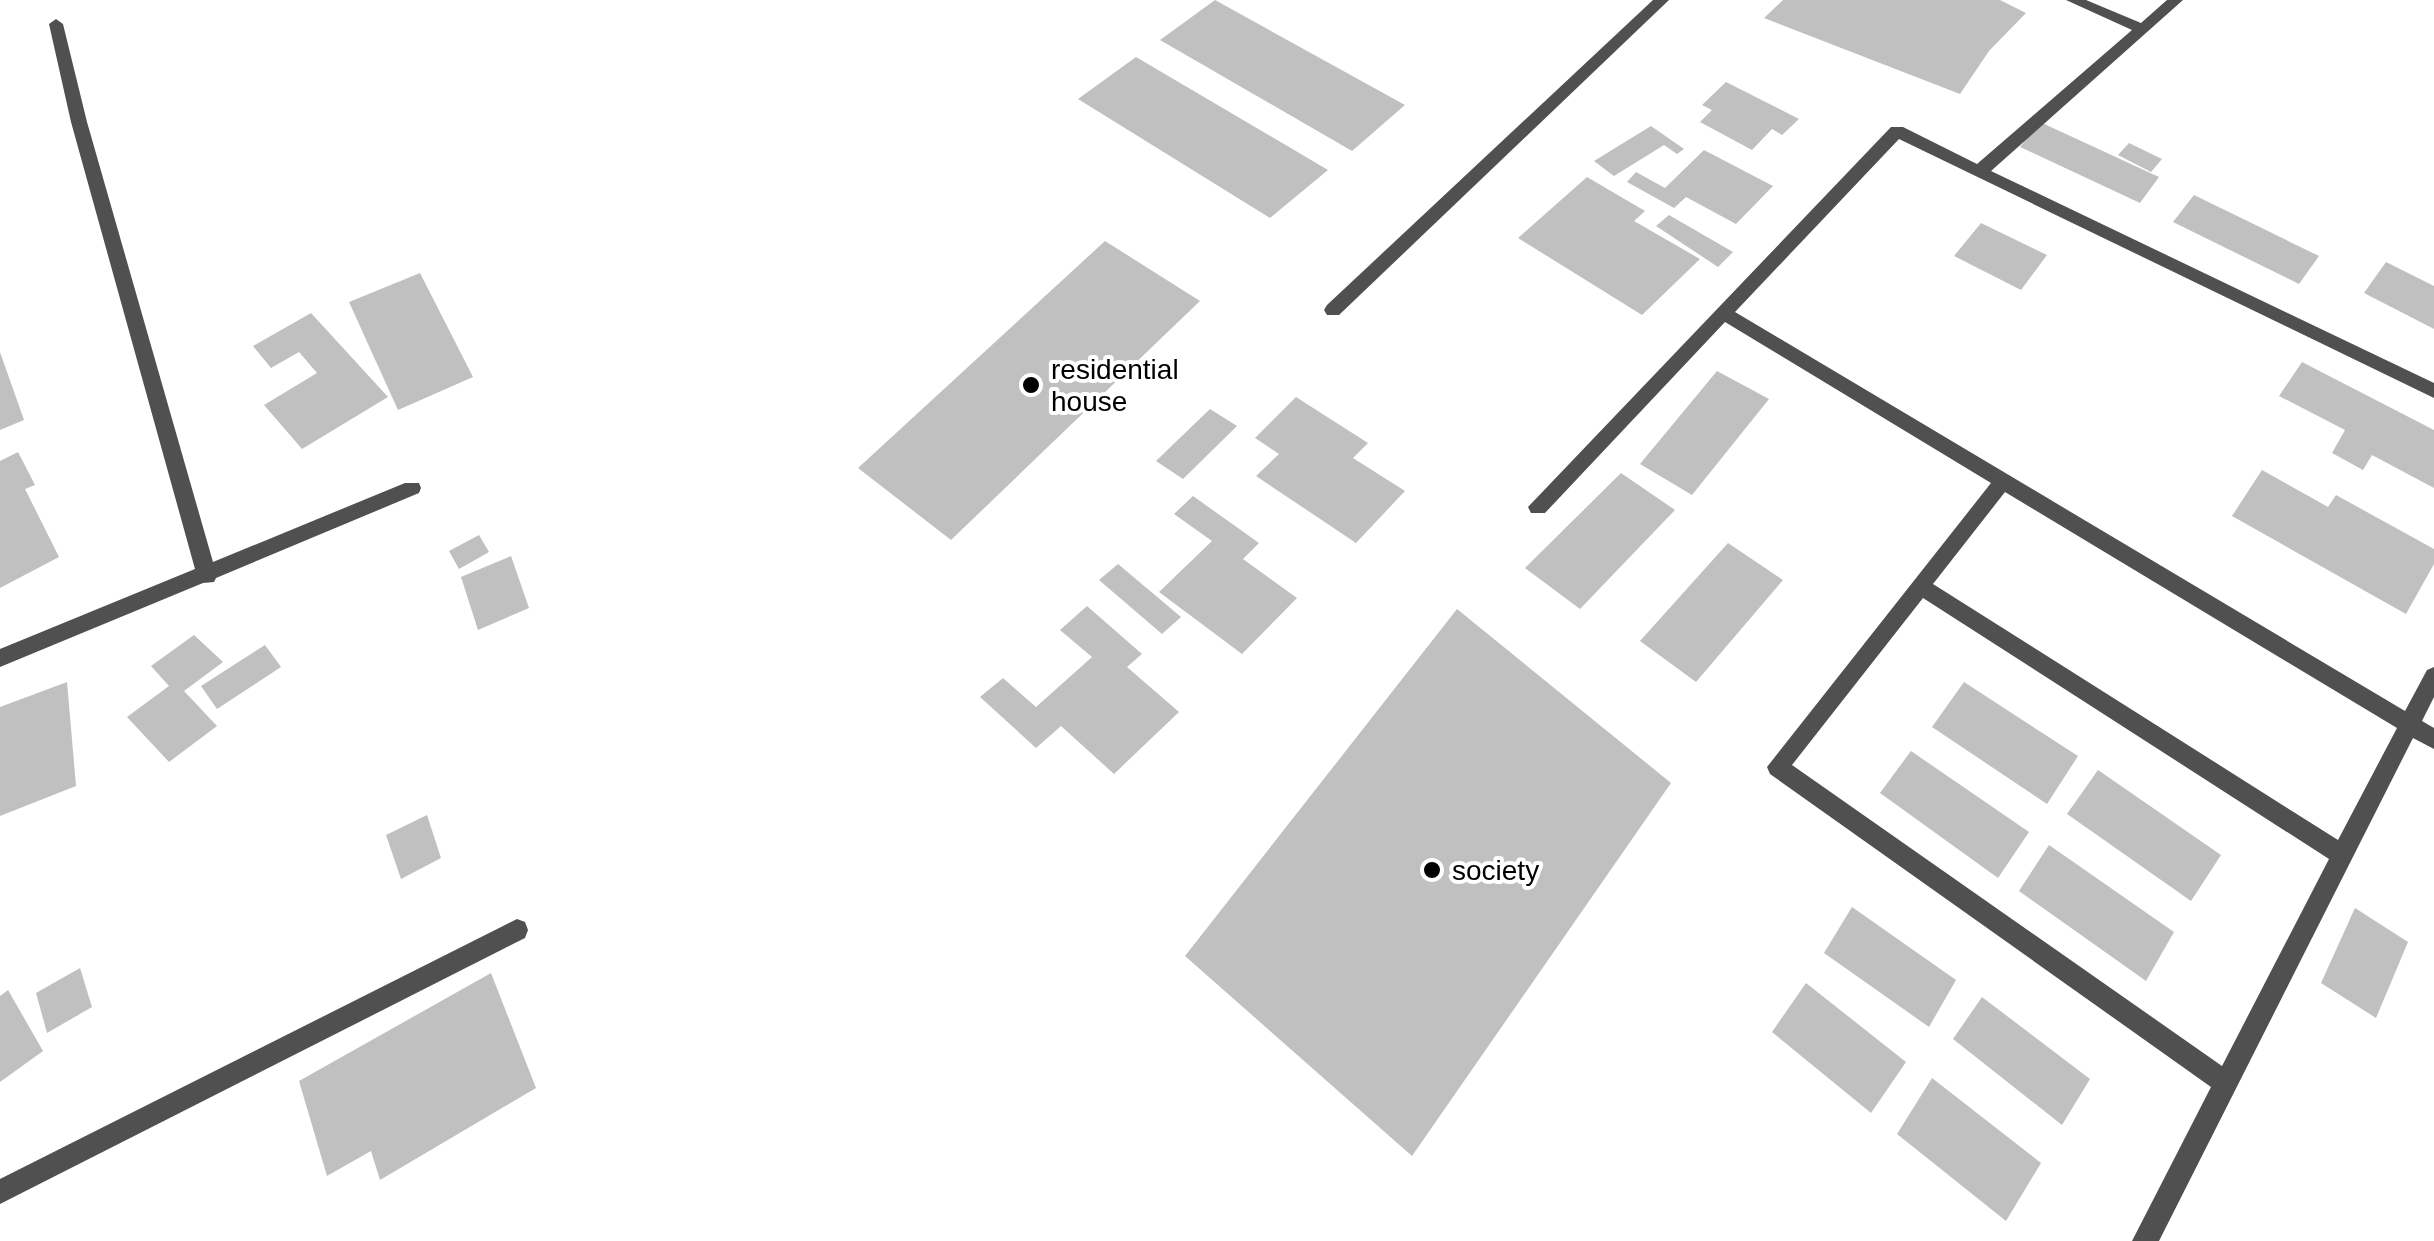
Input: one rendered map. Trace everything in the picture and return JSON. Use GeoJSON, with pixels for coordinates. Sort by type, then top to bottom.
{"type":"FeatureCollection","features":[{"type":"Feature","properties":{"kind":"street"},"geometry":{"type":"LineString","coordinates":[[1333,310],[1662,0]]}},
{"type":"Feature","properties":{"kind":"street"},"geometry":{"type":"LineString","coordinates":[[2074,0],[2142,29]]}},
{"type":"Feature","properties":{"kind":"street"},"geometry":{"type":"LineString","coordinates":[[1979,172],[2176,0]]}},
{"type":"Feature","properties":{"kind":"street"},"geometry":{"type":"LineString","coordinates":[[56,24],[79,122],[207,576]]}},
{"type":"Feature","properties":{"kind":"street"},"geometry":{"type":"LineString","coordinates":[[1538,507],[1897,131],[2434,392]]}},
{"type":"Feature","properties":{"kind":"street"},"geometry":{"type":"LineString","coordinates":[[1723,313],[2434,739]]}},
{"type":"Feature","properties":{"kind":"street"},"geometry":{"type":"LineString","coordinates":[[2002,482],[1778,767],[2225,1083]]}},
{"type":"Feature","properties":{"kind":"street"},"geometry":{"type":"LineString","coordinates":[[0,658],[207,576],[412,488]]}},
{"type":"Feature","properties":{"kind":"street"},"geometry":{"type":"LineString","coordinates":[[1920,586],[2342,854]]}},
{"type":"Feature","properties":{"kind":"street"},"geometry":{"type":"LineString","coordinates":[[2144,1241],[2434,676]]}},
{"type":"Feature","properties":{"kind":"street"},"geometry":{"type":"LineString","coordinates":[[0,1192],[517,930]]}},
{"type":"Feature","properties":{"kind":"building"},"geometry":{"type":"Polygon","coordinates":[[[1215,0],[1405,105],[1352,151],[1160,40],[1215,0]]]}},
{"type":"Feature","properties":{"kind":"building"},"geometry":{"type":"Polygon","coordinates":[[[1783,0],[2000,0],[2026,13],[1989,51],[1960,94],[1764,18],[1783,0]]]}},
{"type":"Feature","properties":{"kind":"building"},"geometry":{"type":"Polygon","coordinates":[[[1136,57],[1328,170],[1270,218],[1078,99],[1136,57]]]}},
{"type":"Feature","properties":{"kind":"building"},"geometry":{"type":"Polygon","coordinates":[[[1726,82],[1799,119],[1782,135],[1772,129],[1752,150],[1700,122],[1712,110],[1702,105],[1726,82]]]}},
{"type":"Feature","properties":{"kind":"building"},"geometry":{"type":"Polygon","coordinates":[[[2040,122],[2159,177],[2140,203],[2020,147],[2040,122]]]}},
{"type":"Feature","properties":{"kind":"building"},"geometry":{"type":"Polygon","coordinates":[[[1651,126],[1684,149],[1677,154],[1664,145],[1614,176],[1594,161],[1651,126]]]}},
{"type":"Feature","properties":{"kind":"building"},"geometry":{"type":"Polygon","coordinates":[[[2129,143],[2162,159],[2151,172],[2118,155],[2129,143]]]}},
{"type":"Feature","properties":{"kind":"building"},"geometry":{"type":"Polygon","coordinates":[[[1704,150],[1773,186],[1736,224],[1686,197],[1674,208],[1627,182],[1636,172],[1665,188],[1704,150]]]}},
{"type":"Feature","properties":{"kind":"building"},"geometry":{"type":"Polygon","coordinates":[[[1587,177],[1645,211],[1634,221],[1700,259],[1642,315],[1518,238],[1587,177]]]}},
{"type":"Feature","properties":{"kind":"building"},"geometry":{"type":"Polygon","coordinates":[[[2194,195],[2319,256],[2299,284],[2173,222],[2194,195]]]}},
{"type":"Feature","properties":{"kind":"building"},"geometry":{"type":"Polygon","coordinates":[[[1669,215],[1733,252],[1718,267],[1656,226],[1669,215]]]}},
{"type":"Feature","properties":{"kind":"building"},"geometry":{"type":"Polygon","coordinates":[[[1981,223],[2047,255],[2021,290],[1954,256],[1981,223]]]}},
{"type":"Feature","properties":{"kind":"building","name":"residential house"},"geometry":{"type":"Polygon","coordinates":[[[1105,241],[1200,301],[951,540],[858,468],[1105,241]]]}},
{"type":"Feature","properties":{"kind":"building"},"geometry":{"type":"Polygon","coordinates":[[[2386,262],[2434,286],[2434,329],[2364,293],[2386,262]]]}},
{"type":"Feature","properties":{"kind":"building"},"geometry":{"type":"Polygon","coordinates":[[[420,273],[473,377],[398,410],[349,302],[420,273]]]}},
{"type":"Feature","properties":{"kind":"building"},"geometry":{"type":"Polygon","coordinates":[[[311,313],[388,397],[302,449],[264,405],[317,373],[299,352],[271,368],[253,346],[311,313]]]}},
{"type":"Feature","properties":{"kind":"building"},"geometry":{"type":"Polygon","coordinates":[[[0,352],[24,420],[0,430],[0,352]]]}},
{"type":"Feature","properties":{"kind":"building"},"geometry":{"type":"Polygon","coordinates":[[[2302,362],[2434,430],[2434,488],[2372,455],[2363,470],[2332,453],[2345,430],[2279,396],[2302,362]]]}},
{"type":"Feature","properties":{"kind":"building"},"geometry":{"type":"Polygon","coordinates":[[[1717,371],[1769,399],[1692,495],[1640,464],[1717,371]]]}},
{"type":"Feature","properties":{"kind":"building"},"geometry":{"type":"Polygon","coordinates":[[[1296,397],[1368,443],[1353,458],[1405,491],[1356,543],[1256,476],[1279,454],[1255,438],[1296,397]]]}},
{"type":"Feature","properties":{"kind":"building"},"geometry":{"type":"Polygon","coordinates":[[[1210,409],[1237,426],[1183,479],[1156,461],[1210,409]]]}},
{"type":"Feature","properties":{"kind":"building"},"geometry":{"type":"Polygon","coordinates":[[[18,452],[35,485],[25,489],[59,557],[0,588],[0,461],[18,452]]]}},
{"type":"Feature","properties":{"kind":"building"},"geometry":{"type":"Polygon","coordinates":[[[2262,470],[2328,507],[2336,495],[2434,549],[2434,564],[2406,614],[2232,516],[2262,470]]]}},
{"type":"Feature","properties":{"kind":"building"},"geometry":{"type":"Polygon","coordinates":[[[1621,473],[1675,510],[1580,609],[1525,568],[1621,473]]]}},
{"type":"Feature","properties":{"kind":"building"},"geometry":{"type":"Polygon","coordinates":[[[1193,496],[1259,543],[1243,559],[1297,598],[1242,654],[1159,592],[1212,541],[1174,514],[1193,496]]]}},
{"type":"Feature","properties":{"kind":"building"},"geometry":{"type":"Polygon","coordinates":[[[479,535],[489,552],[459,569],[449,551],[479,535]]]}},
{"type":"Feature","properties":{"kind":"building"},"geometry":{"type":"Polygon","coordinates":[[[1728,543],[1783,580],[1696,682],[1640,641],[1728,543]]]}},
{"type":"Feature","properties":{"kind":"building"},"geometry":{"type":"Polygon","coordinates":[[[511,556],[529,608],[478,630],[461,577],[511,556]]]}},
{"type":"Feature","properties":{"kind":"building"},"geometry":{"type":"Polygon","coordinates":[[[1118,564],[1181,617],[1162,634],[1099,580],[1118,564]]]}},
{"type":"Feature","properties":{"kind":"building"},"geometry":{"type":"Polygon","coordinates":[[[1087,606],[1142,654],[1127,667],[1179,712],[1114,774],[1061,726],[1036,748],[980,697],[1003,678],[1036,707],[1092,657],[1060,630],[1087,606]]]}},
{"type":"Feature","properties":{"kind":"building","name":"society"},"geometry":{"type":"Polygon","coordinates":[[[1457,609],[1671,783],[1412,1156],[1185,956],[1457,609]]]}},
{"type":"Feature","properties":{"kind":"building"},"geometry":{"type":"Polygon","coordinates":[[[194,635],[223,662],[184,691],[217,726],[169,762],[127,717],[169,686],[151,666],[194,635]]]}},
{"type":"Feature","properties":{"kind":"building"},"geometry":{"type":"Polygon","coordinates":[[[265,645],[281,667],[217,709],[201,686],[265,645]]]}},
{"type":"Feature","properties":{"kind":"building"},"geometry":{"type":"Polygon","coordinates":[[[67,682],[76,786],[0,816],[0,707],[67,682]]]}},
{"type":"Feature","properties":{"kind":"building"},"geometry":{"type":"Polygon","coordinates":[[[1964,682],[2078,756],[2047,804],[1932,727],[1964,682]]]}},
{"type":"Feature","properties":{"kind":"building"},"geometry":{"type":"Polygon","coordinates":[[[1911,751],[2029,832],[1998,878],[1880,793],[1911,751]]]}},
{"type":"Feature","properties":{"kind":"building"},"geometry":{"type":"Polygon","coordinates":[[[2098,770],[2221,855],[2191,901],[2067,814],[2098,770]]]}},
{"type":"Feature","properties":{"kind":"building"},"geometry":{"type":"Polygon","coordinates":[[[427,815],[441,858],[401,879],[386,835],[427,815]]]}},
{"type":"Feature","properties":{"kind":"building"},"geometry":{"type":"Polygon","coordinates":[[[2049,845],[2174,932],[2146,981],[2019,891],[2049,845]]]}},
{"type":"Feature","properties":{"kind":"building"},"geometry":{"type":"Polygon","coordinates":[[[1852,907],[1956,980],[1929,1027],[1824,953],[1852,907]]]}},
{"type":"Feature","properties":{"kind":"building"},"geometry":{"type":"Polygon","coordinates":[[[2355,908],[2408,942],[2376,1018],[2321,983],[2355,908]]]}},
{"type":"Feature","properties":{"kind":"building"},"geometry":{"type":"Polygon","coordinates":[[[80,968],[92,1007],[47,1033],[36,993],[80,968]]]}},
{"type":"Feature","properties":{"kind":"building"},"geometry":{"type":"Polygon","coordinates":[[[491,973],[536,1088],[380,1180],[371,1151],[327,1176],[299,1081],[491,973]]]}},
{"type":"Feature","properties":{"kind":"building"},"geometry":{"type":"Polygon","coordinates":[[[1806,983],[1906,1062],[1871,1113],[1772,1032],[1806,983]]]}},
{"type":"Feature","properties":{"kind":"building"},"geometry":{"type":"Polygon","coordinates":[[[8,990],[43,1051],[0,1082],[0,996],[8,990]]]}},
{"type":"Feature","properties":{"kind":"building"},"geometry":{"type":"Polygon","coordinates":[[[1982,997],[2090,1079],[2062,1125],[1953,1039],[1982,997]]]}},
{"type":"Feature","properties":{"kind":"building"},"geometry":{"type":"Polygon","coordinates":[[[1932,1078],[2041,1163],[2006,1221],[1897,1134],[1932,1078]]]}},
{"type":"Feature","properties":{"kind":"place","name":"residential house"},"geometry":{"type":"Point","coordinates":[1031,385]}},
{"type":"Feature","properties":{"kind":"place","name":"society"},"geometry":{"type":"Point","coordinates":[1432,870]}}]}
